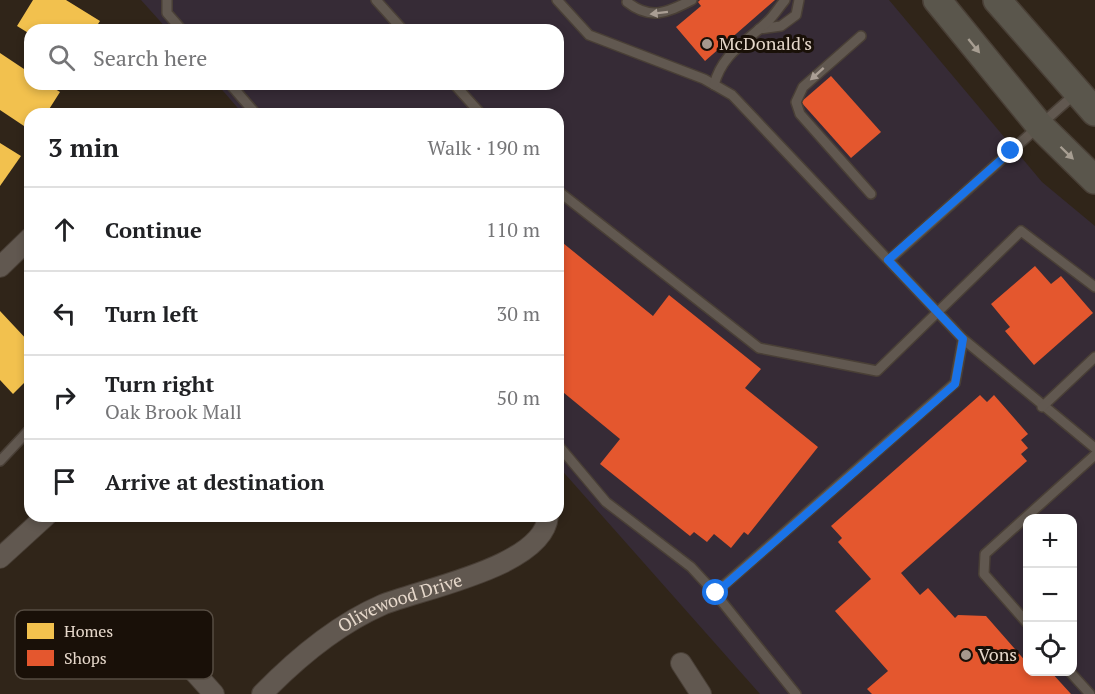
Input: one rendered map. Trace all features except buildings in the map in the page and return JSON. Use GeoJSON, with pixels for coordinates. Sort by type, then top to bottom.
{"type":"FeatureCollection","features":[{"type":"Feature","properties":{"kind":"main road"},"geometry":{"type":"LineString","coordinates":[[938,0],[1040,126],[1095,180]]}},
{"type":"Feature","properties":{"kind":"main road"},"geometry":{"type":"LineString","coordinates":[[996,0],[1086,103]]}},
{"type":"Feature","properties":{"kind":"street"},"geometry":{"type":"LineString","coordinates":[[0,267],[24,243]]}},
{"type":"Feature","properties":{"kind":"street"},"geometry":{"type":"LineString","coordinates":[[0,558],[39,522]]}},
{"type":"Feature","properties":{"kind":"street","name":"Olivewood Drive"},"geometry":{"type":"LineString","coordinates":[[262,694],[289,666],[331,633],[383,605],[468,580],[500,564],[532,543],[546,522]]}},
{"type":"Feature","properties":{"kind":"street"},"geometry":{"type":"LineString","coordinates":[[681,663],[701,694]]}},
{"type":"Feature","properties":{"kind":"street"},"geometry":{"type":"LineString","coordinates":[[201,679],[214,694]]}},
{"type":"Feature","properties":{"kind":"lane"},"geometry":{"type":"LineString","coordinates":[[167,0],[167,13],[177,24]]}},
{"type":"Feature","properties":{"kind":"lane"},"geometry":{"type":"LineString","coordinates":[[376,0],[398,24]]}},
{"type":"Feature","properties":{"kind":"lane"},"geometry":{"type":"LineString","coordinates":[[557,0],[589,35],[714,85],[732,95],[882,257],[888,260],[963,339],[1095,448]]}},
{"type":"Feature","properties":{"kind":"lane"},"geometry":{"type":"LineString","coordinates":[[627,2],[646,14],[664,14],[692,0]]}},
{"type":"Feature","properties":{"kind":"lane"},"geometry":{"type":"LineString","coordinates":[[714,85],[718,69],[733,49],[759,29],[785,0]]}},
{"type":"Feature","properties":{"kind":"lane"},"geometry":{"type":"LineString","coordinates":[[759,29],[781,26],[789,21],[796,15],[799,0]]}},
{"type":"Feature","properties":{"kind":"lane"},"geometry":{"type":"LineString","coordinates":[[861,36],[803,87],[796,102],[800,114],[871,194]]}},
{"type":"Feature","properties":{"kind":"lane"},"geometry":{"type":"LineString","coordinates":[[235,90],[251,108]]}},
{"type":"Feature","properties":{"kind":"lane"},"geometry":{"type":"LineString","coordinates":[[459,90],[476,108]]}},
{"type":"Feature","properties":{"kind":"lane"},"geometry":{"type":"LineString","coordinates":[[888,260],[1040,126],[1086,103]]}},
{"type":"Feature","properties":{"kind":"lane"},"geometry":{"type":"LineString","coordinates":[[564,196],[759,348],[877,371],[1021,231],[1095,287]]}},
{"type":"Feature","properties":{"kind":"lane"},"geometry":{"type":"LineString","coordinates":[[716,593],[955,384],[963,339]]}},
{"type":"Feature","properties":{"kind":"lane"},"geometry":{"type":"LineString","coordinates":[[1042,406],[1095,357]]}},
{"type":"Feature","properties":{"kind":"lane"},"geometry":{"type":"LineString","coordinates":[[0,461],[24,435]]}},
{"type":"Feature","properties":{"kind":"lane"},"geometry":{"type":"LineString","coordinates":[[564,451],[606,502],[691,567],[716,593],[796,694]]}},
{"type":"Feature","properties":{"kind":"lane"},"geometry":{"type":"LineString","coordinates":[[1026,622],[984,574],[985,554],[1095,455]]}},
{"type":"Feature","properties":{"kind":"lane"},"geometry":{"type":"LineString","coordinates":[[1074,676],[1090,694]]}},
{"type":"Feature","properties":{"kind":"shaded area"},"geometry":{"type":"Polygon","coordinates":[[[141,0],[889,0],[1042,182],[1095,226],[1095,694],[760,694],[564,473],[564,108],[238,108],[222,90],[564,90],[564,24],[163,24],[141,0]]]}},
{"type":"Feature","properties":{"kind":"place","name":"McDonald's"},"geometry":{"type":"Point","coordinates":[707,44]}},
{"type":"Feature","properties":{"kind":"place","name":"Vons"},"geometry":{"type":"Point","coordinates":[966,655]}},
{"type":"Feature","properties":{"kind":"route"},"geometry":{"type":"LineString","coordinates":[[716,593],[955,384],[963,339],[888,260],[1011,151]]}}]}
